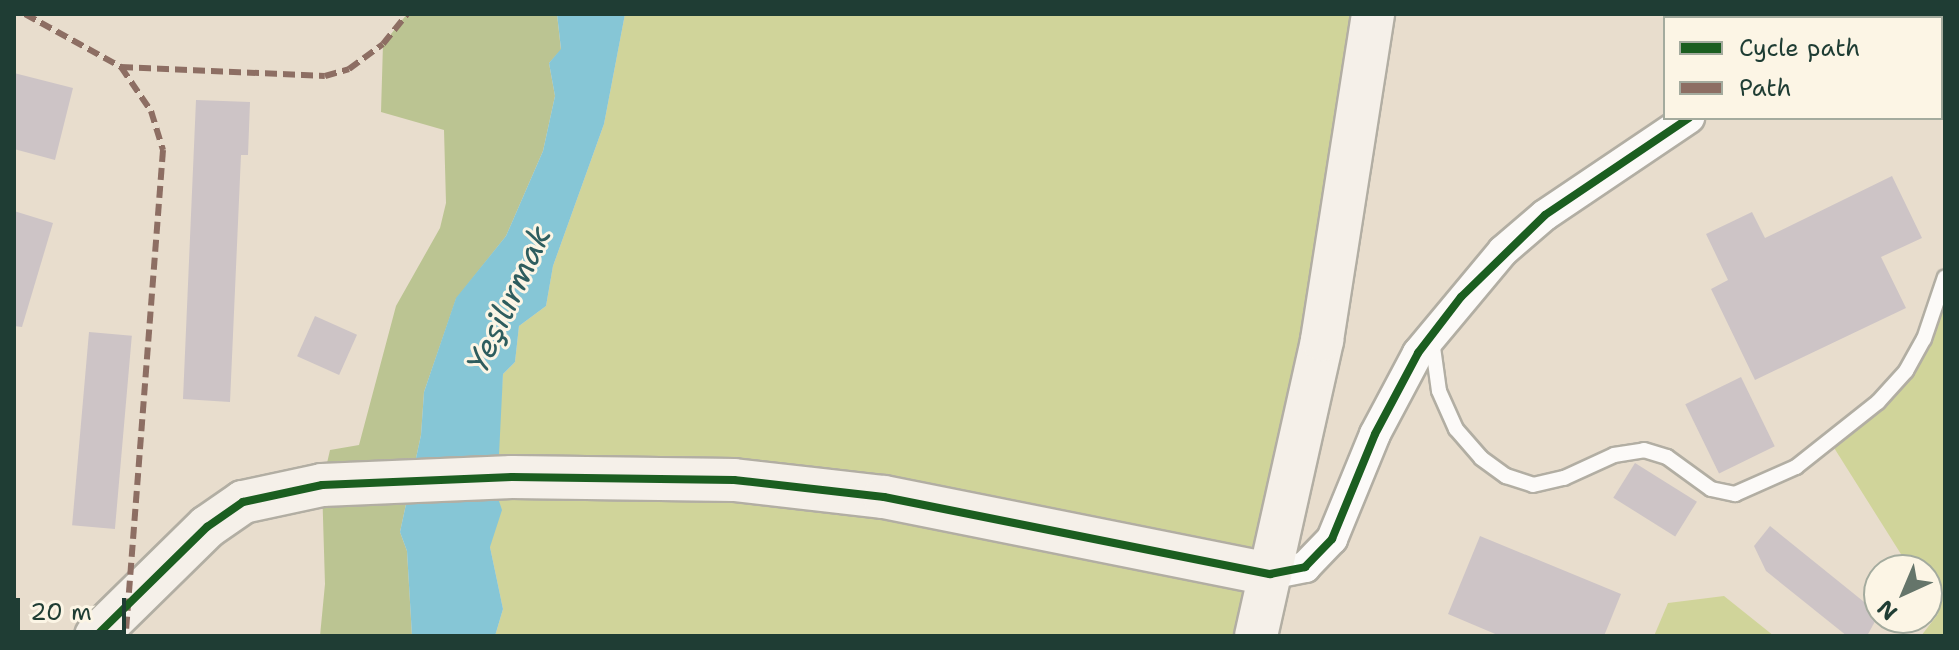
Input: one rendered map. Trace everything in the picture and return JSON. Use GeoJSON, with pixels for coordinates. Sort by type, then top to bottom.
{"type":"FeatureCollection","features":[{"type":"Feature","properties":{"kind":"street"},"geometry":{"type":"LineString","coordinates":[[1256,636],[1322,340],[1373,14]]}},
{"type":"Feature","properties":{"kind":"street"},"geometry":{"type":"LineString","coordinates":[[96,636],[207,527],[243,502],[271,492],[322,485],[512,477],[734,480],[884,497],[1270,574],[1305,567],[1332,539],[1375,434],[1432,336],[1503,251],[1545,215],[1686,120]]}},
{"type":"Feature","properties":{"kind":"lane"},"geometry":{"type":"LineString","coordinates":[[1432,336],[1439,391],[1456,429],[1481,458],[1506,476],[1533,485],[1564,478],[1614,455],[1644,450],[1667,457],[1711,489],[1735,494],[1796,467],[1878,402],[1906,371],[1943,303],[1945,277]]}},
{"type":"Feature","properties":{"kind":"green space"},"geometry":{"type":"Polygon","coordinates":[[[407,14],[557,14],[561,50],[549,63],[555,96],[543,151],[506,236],[456,299],[424,392],[421,435],[400,532],[407,551],[412,636],[320,636],[325,584],[322,485],[330,450],[359,445],[396,306],[440,228],[446,203],[444,130],[381,112],[383,44],[407,14]]]}},
{"type":"Feature","properties":{"kind":"green space"},"geometry":{"type":"Polygon","coordinates":[[[625,14],[1373,14],[1256,636],[495,636],[503,609],[490,547],[503,374],[515,362],[519,326],[546,306],[553,266],[604,124],[625,14]]]}},
{"type":"Feature","properties":{"kind":"green space"},"geometry":{"type":"Polygon","coordinates":[[[1940,303],[1945,304],[1945,636],[1921,636],[1943,634],[1943,554],[1901,554],[1831,443],[1906,371],[1940,303]]]}},
{"type":"Feature","properties":{"kind":"green space"},"geometry":{"type":"Polygon","coordinates":[[[1724,596],[1774,636],[1654,636],[1668,603],[1724,596]]]}},
{"type":"Feature","properties":{"kind":"water","name":"Yeşilırmak"},"geometry":{"type":"Polygon","coordinates":[[[557,14],[625,14],[604,124],[553,266],[546,306],[519,326],[515,362],[503,374],[497,495],[502,510],[490,547],[503,609],[495,636],[412,636],[407,551],[400,532],[421,435],[424,392],[456,298],[506,236],[543,151],[555,96],[549,63],[561,49],[557,14]]]}},
{"type":"Feature","properties":{"kind":"building"},"geometry":{"type":"Polygon","coordinates":[[[14,73],[73,88],[55,160],[14,149],[14,73]]]}},
{"type":"Feature","properties":{"kind":"building"},"geometry":{"type":"Polygon","coordinates":[[[196,100],[250,102],[248,155],[241,155],[230,402],[183,399],[196,100]]]}},
{"type":"Feature","properties":{"kind":"building"},"geometry":{"type":"Polygon","coordinates":[[[1892,176],[1922,238],[1881,257],[1906,308],[1755,380],[1711,289],[1728,280],[1706,234],[1752,212],[1765,238],[1892,176]]]}},
{"type":"Feature","properties":{"kind":"building"},"geometry":{"type":"Polygon","coordinates":[[[14,211],[53,223],[22,327],[14,326],[14,211]]]}},
{"type":"Feature","properties":{"kind":"building"},"geometry":{"type":"Polygon","coordinates":[[[315,316],[357,335],[339,375],[297,356],[315,316]]]}},
{"type":"Feature","properties":{"kind":"building"},"geometry":{"type":"Polygon","coordinates":[[[89,332],[132,336],[115,529],[72,525],[89,332]]]}},
{"type":"Feature","properties":{"kind":"building"},"geometry":{"type":"Polygon","coordinates":[[[1741,377],[1775,446],[1719,473],[1685,404],[1741,377]]]}},
{"type":"Feature","properties":{"kind":"building"},"geometry":{"type":"Polygon","coordinates":[[[1635,463],[1697,502],[1675,536],[1613,498],[1635,463]]]}},
{"type":"Feature","properties":{"kind":"building"},"geometry":{"type":"Polygon","coordinates":[[[1770,526],[1863,601],[1863,634],[1867,636],[1847,636],[1766,571],[1754,546],[1770,526]]]}},
{"type":"Feature","properties":{"kind":"building"},"geometry":{"type":"Polygon","coordinates":[[[1480,536],[1621,594],[1604,636],[1500,636],[1448,614],[1480,536]]]}},
{"type":"Feature","properties":{"kind":"marked path"},"geometry":{"type":"LineString","coordinates":[[25,14],[121,67],[151,111],[163,150],[126,636]]}},
{"type":"Feature","properties":{"kind":"marked path"},"geometry":{"type":"LineString","coordinates":[[121,67],[325,76],[349,69],[383,44],[407,14]]}},
{"type":"Feature","properties":{"kind":"cycle path"},"geometry":{"type":"LineString","coordinates":[[96,636],[207,527],[243,502],[322,485],[512,477],[734,480],[884,497],[1270,574],[1305,567],[1332,539],[1375,434],[1418,353],[1461,297],[1545,215],[1686,120]]}}]}
